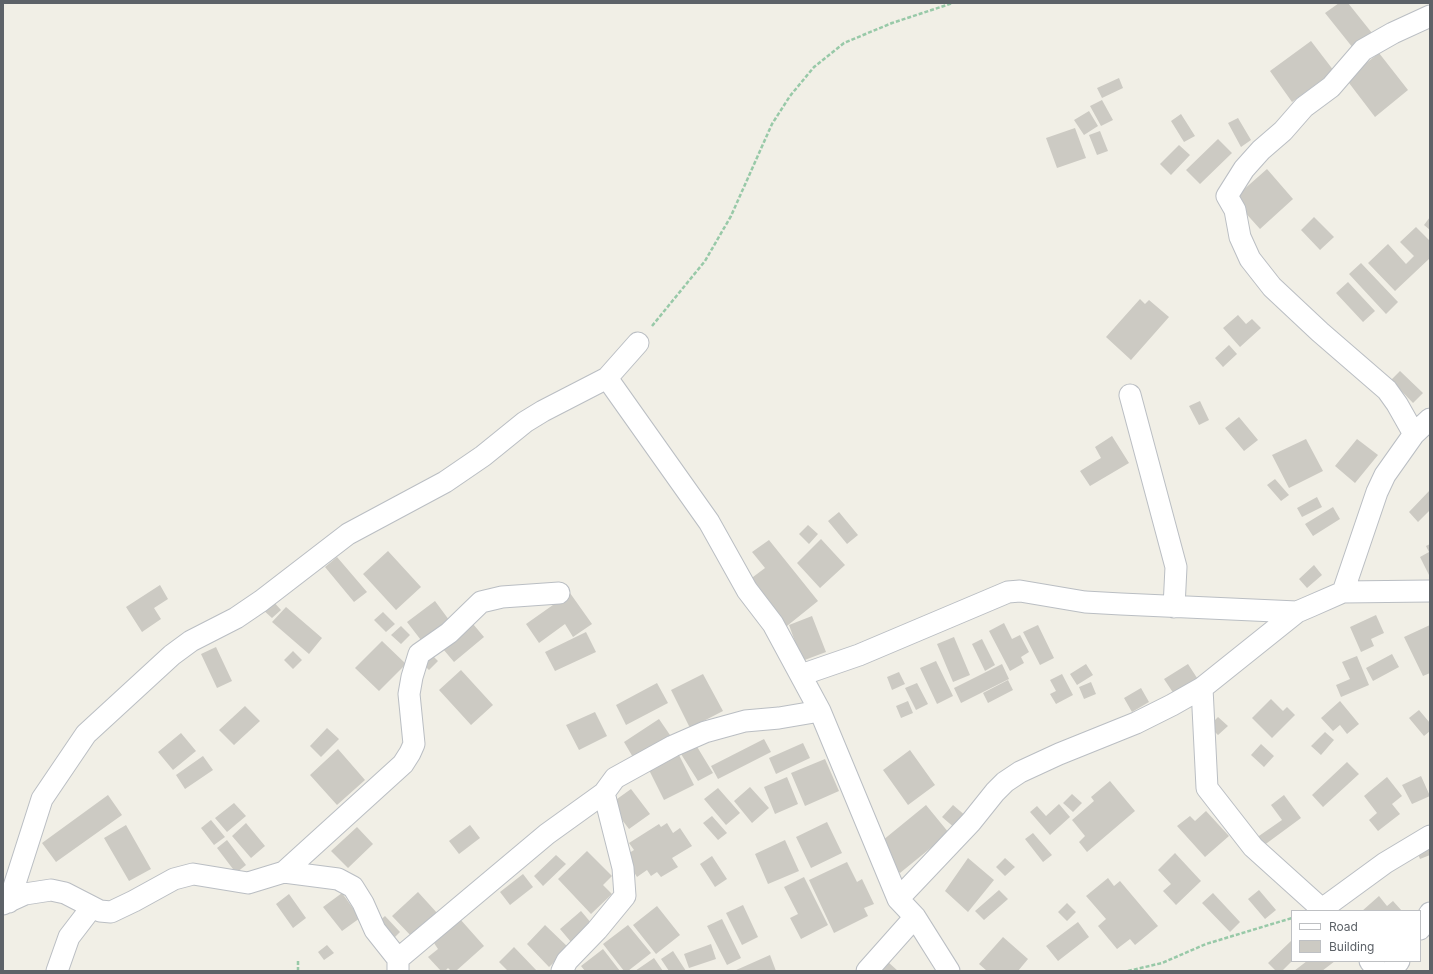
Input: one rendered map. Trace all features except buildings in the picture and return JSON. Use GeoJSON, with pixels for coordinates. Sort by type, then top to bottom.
{"type":"FeatureCollection","features":[{"type":"Feature","properties":{"kind":"street"},"geometry":{"type":"LineString","coordinates":[[1414,434],[1397,404],[1387,390],[1320,332],[1272,287],[1250,259],[1240,237],[1234,210],[1227,196],[1244,169],[1261,150],[1283,131],[1304,107],[1331,87],[1362,50],[1393,33],[1430,16]]}},
{"type":"Feature","properties":{"kind":"street"},"geometry":{"type":"LineString","coordinates":[[6,903],[42,799],[86,734],[172,655],[191,641],[236,618],[261,601],[348,534],[445,482],[483,456],[525,422],[607,378],[638,343]]}},
{"type":"Feature","properties":{"kind":"street"},"geometry":{"type":"LineString","coordinates":[[607,378],[710,522],[747,590],[773,624],[802,675],[820,711],[898,899],[915,917],[949,971]]}},
{"type":"Feature","properties":{"kind":"street"},"geometry":{"type":"LineString","coordinates":[[1130,395],[1176,567],[1174,607]]}},
{"type":"Feature","properties":{"kind":"street"},"geometry":{"type":"LineString","coordinates":[[1343,592],[1377,492],[1385,475],[1414,434],[1430,419]]}},
{"type":"Feature","properties":{"kind":"street"},"geometry":{"type":"LineString","coordinates":[[802,675],[859,655],[1008,592],[1020,591],[1085,602],[1297,612]]}},
{"type":"Feature","properties":{"kind":"street"},"geometry":{"type":"LineString","coordinates":[[898,899],[971,822],[1006,782],[1020,772],[1059,754],[1136,723],[1202,688],[1297,612],[1343,592],[1430,591]]}},
{"type":"Feature","properties":{"kind":"street"},"geometry":{"type":"LineString","coordinates":[[284,872],[403,764],[410,753],[414,744],[409,694],[412,677],[419,654],[450,633],[481,602],[502,597],[559,593]]}},
{"type":"Feature","properties":{"kind":"street"},"geometry":{"type":"LineString","coordinates":[[1202,688],[1207,788],[1253,847],[1323,910],[1385,863],[1430,836]]}},
{"type":"Feature","properties":{"kind":"street"},"geometry":{"type":"LineString","coordinates":[[6,903],[25,894],[51,890],[65,893],[100,911],[111,912],[174,879],[193,874],[248,883],[284,872],[338,879],[353,887],[363,903],[375,930],[398,965],[547,834],[604,793],[615,778],[672,746],[705,732],[745,721],[779,718],[820,711]]}},
{"type":"Feature","properties":{"kind":"street"},"geometry":{"type":"LineString","coordinates":[[562,971],[567,961],[597,930],[625,896],[623,868],[604,793]]}},
{"type":"Feature","properties":{"kind":"street"},"geometry":{"type":"LineString","coordinates":[[58,971],[69,937],[92,907]]}},
{"type":"Feature","properties":{"kind":"street"},"geometry":{"type":"LineString","coordinates":[[1421,927],[1430,913]]}},
{"type":"Feature","properties":{"kind":"street"},"geometry":{"type":"LineString","coordinates":[[867,971],[915,917]]}},
{"type":"Feature","properties":{"kind":"street"},"geometry":{"type":"LineString","coordinates":[[1371,962],[1378,971]]}},
{"type":"Feature","properties":{"kind":"street"},"geometry":{"type":"LineString","coordinates":[[1392,971],[1398,962]]}},
{"type":"Feature","properties":{"kind":"path"},"geometry":{"type":"LineString","coordinates":[[638,343],[704,261],[731,216],[772,124],[790,96],[814,67],[844,43],[892,23],[953,3]]}},
{"type":"Feature","properties":{"kind":"path"},"geometry":{"type":"LineString","coordinates":[[1128,971],[1162,963],[1206,944],[1291,918]]}},
{"type":"Feature","properties":{"kind":"path"},"geometry":{"type":"LineString","coordinates":[[298,960],[298,971]]}}]}
